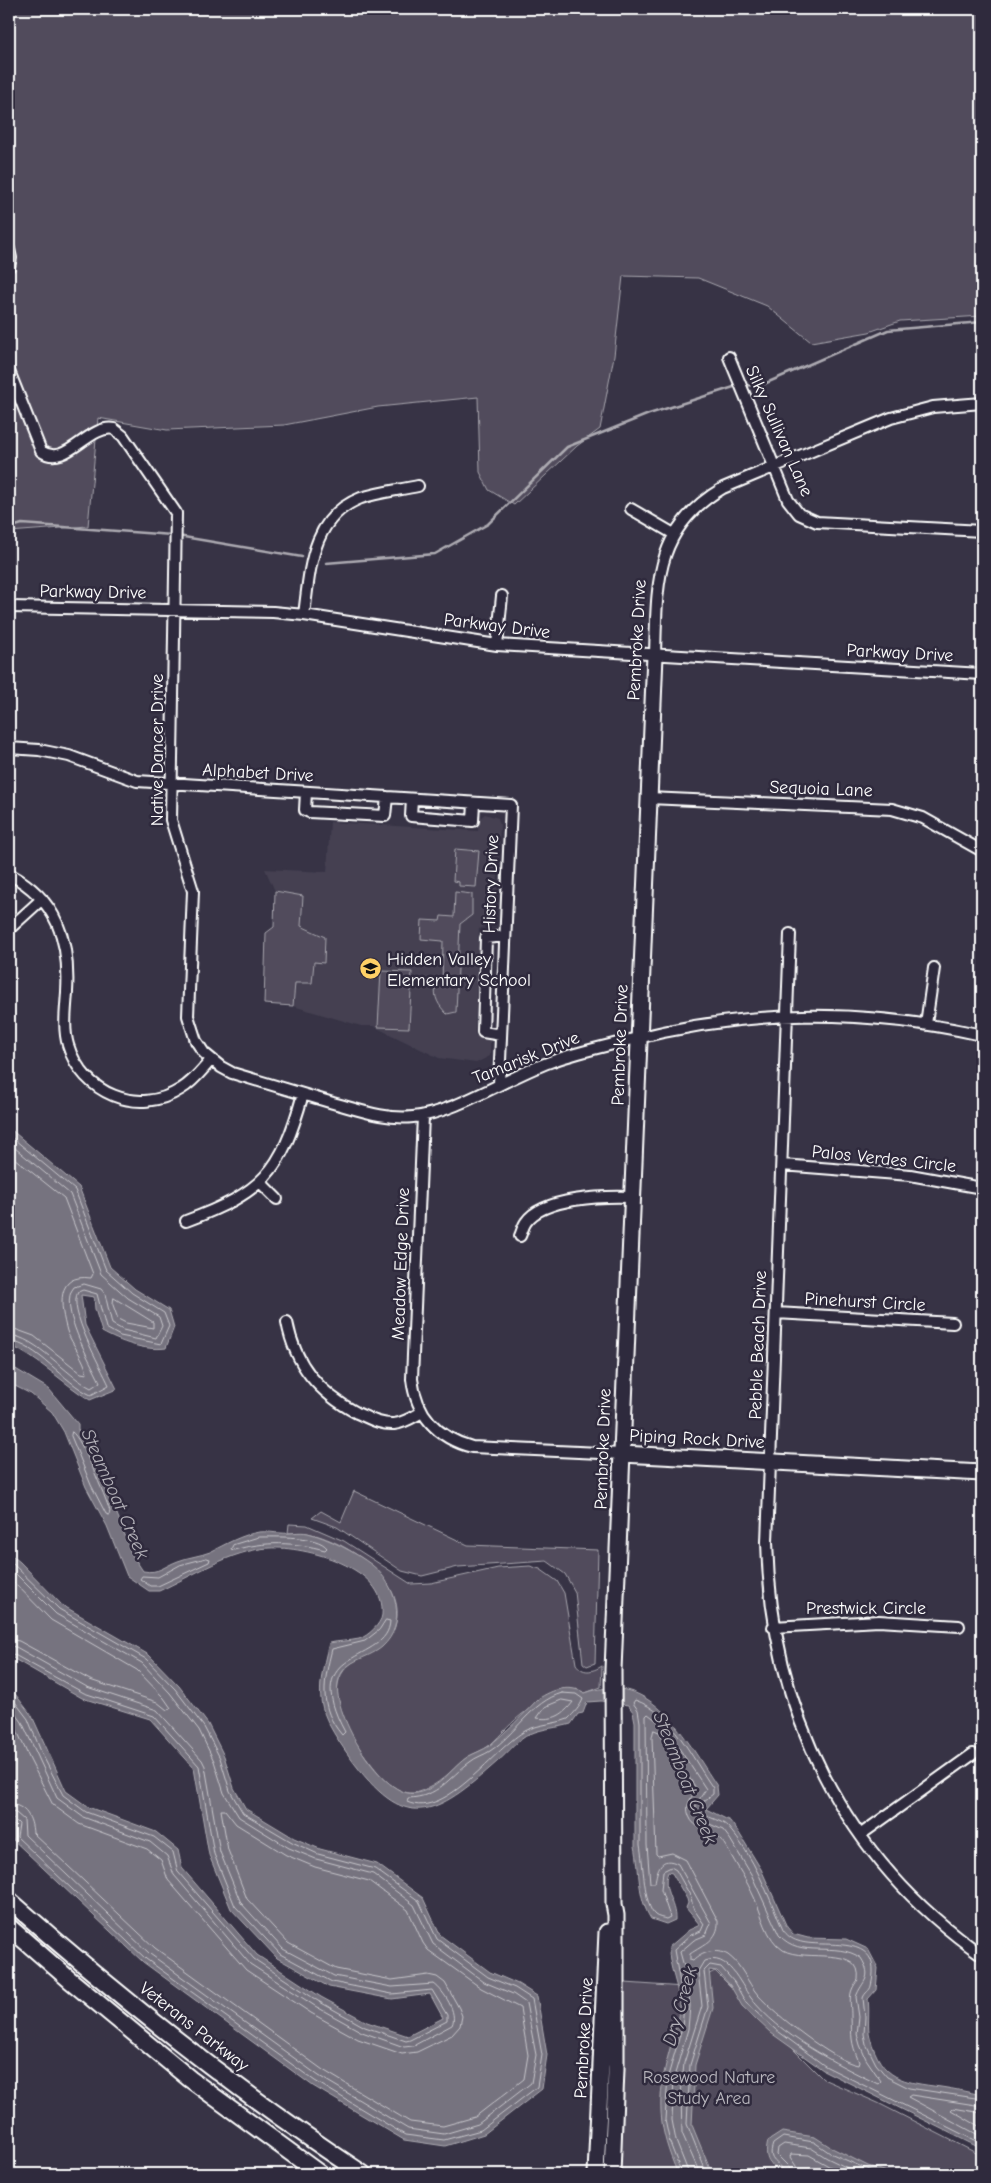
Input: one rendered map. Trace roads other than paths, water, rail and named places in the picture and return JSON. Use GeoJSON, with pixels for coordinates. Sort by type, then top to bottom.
{"type":"FeatureCollection","features":[{"type":"Feature","properties":{"kind":"main road","name":"Veterans Parkway"},"geometry":{"type":"LineString","coordinates":[[9,1900],[80,1963],[203,2061],[363,2174]]}},
{"type":"Feature","properties":{"kind":"main road"},"geometry":{"type":"LineString","coordinates":[[9,1927],[190,2079],[320,2174]]}},
{"type":"Feature","properties":{"kind":"street"},"geometry":{"type":"LineString","coordinates":[[9,249],[11,258],[9,267]]}},
{"type":"Feature","properties":{"kind":"street","name":"Silky Sullivan Lane"},"geometry":{"type":"LineString","coordinates":[[729,357],[793,507],[807,518],[817,522],[982,531]]}},
{"type":"Feature","properties":{"kind":"street","name":"Native Dancer Drive"},"geometry":{"type":"LineString","coordinates":[[9,371],[41,451],[48,455],[57,455],[98,431],[114,428],[123,436],[176,513],[171,820],[174,834],[191,879],[193,891],[188,1016],[196,1041],[211,1060]]}},
{"type":"Feature","properties":{"kind":"street","name":"Pembroke Drive"},"geometry":{"type":"LineString","coordinates":[[612,2174],[617,2018],[616,1915],[614,1904],[613,1670],[658,580],[666,548],[674,534],[686,517],[710,495],[774,466],[891,418],[933,407],[982,402]]}},
{"type":"Feature","properties":{"kind":"street"},"geometry":{"type":"LineString","coordinates":[[304,615],[312,555],[316,542],[329,521],[344,508],[361,498],[418,486]]}},
{"type":"Feature","properties":{"kind":"street"},"geometry":{"type":"LineString","coordinates":[[631,509],[674,534]]}},
{"type":"Feature","properties":{"kind":"street"},"geometry":{"type":"LineString","coordinates":[[497,646],[502,596]]}},
{"type":"Feature","properties":{"kind":"street","name":"Parkway Drive"},"geometry":{"type":"LineString","coordinates":[[9,607],[304,615],[497,646],[982,674]]}},
{"type":"Feature","properties":{"kind":"street","name":"Alphabet Drive"},"geometry":{"type":"LineString","coordinates":[[9,748],[53,752],[125,778],[171,784],[511,805]]}},
{"type":"Feature","properties":{"kind":"street"},"geometry":{"type":"LineString","coordinates":[[306,792],[305,810],[308,812],[385,816],[387,797]]}},
{"type":"Feature","properties":{"kind":"street","name":"Sequoia Lane"},"geometry":{"type":"LineString","coordinates":[[649,798],[892,809],[923,818],[982,851]]}},
{"type":"Feature","properties":{"kind":"street"},"geometry":{"type":"LineString","coordinates":[[412,799],[411,816],[473,821],[474,802]]}},
{"type":"Feature","properties":{"kind":"street","name":"History Drive"},"geometry":{"type":"LineString","coordinates":[[499,1084],[511,805]]}},
{"type":"Feature","properties":{"kind":"street"},"geometry":{"type":"LineString","coordinates":[[9,874],[24,883],[42,899],[56,919],[64,940],[68,968],[66,1036],[72,1058],[87,1079],[97,1087],[119,1098],[145,1101],[170,1095],[181,1089],[211,1060]]}},
{"type":"Feature","properties":{"kind":"street"},"geometry":{"type":"LineString","coordinates":[[9,929],[42,899]]}},
{"type":"Feature","properties":{"kind":"street","name":"Pebble Beach Drive"},"geometry":{"type":"LineString","coordinates":[[790,934],[767,1550],[774,1627],[788,1691],[803,1730],[826,1781],[860,1835],[903,1887],[927,1910],[982,1955]]}},
{"type":"Feature","properties":{"kind":"street"},"geometry":{"type":"LineString","coordinates":[[501,1035],[483,1032],[486,938],[505,936]]}},
{"type":"Feature","properties":{"kind":"street"},"geometry":{"type":"LineString","coordinates":[[926,1024],[934,968]]}},
{"type":"Feature","properties":{"kind":"street","name":"Tamarisk Drive"},"geometry":{"type":"LineString","coordinates":[[211,1060],[232,1073],[380,1116],[396,1118],[423,1116],[449,1108],[550,1062],[639,1036],[705,1023],[788,1015],[846,1016],[926,1024],[982,1035]]}},
{"type":"Feature","properties":{"kind":"street"},"geometry":{"type":"LineString","coordinates":[[186,1221],[223,1207],[238,1199],[260,1182],[283,1153],[303,1094]]}},
{"type":"Feature","properties":{"kind":"street","name":"Meadow Edge Drive"},"geometry":{"type":"LineString","coordinates":[[422,1412],[414,1391],[412,1379],[423,1116]]}},
{"type":"Feature","properties":{"kind":"street","name":"Palos Verdes Circle"},"geometry":{"type":"LineString","coordinates":[[782,1165],[901,1174],[982,1188]]}},
{"type":"Feature","properties":{"kind":"street"},"geometry":{"type":"LineString","coordinates":[[260,1182],[277,1199]]}},
{"type":"Feature","properties":{"kind":"street"},"geometry":{"type":"LineString","coordinates":[[520,1236],[526,1221],[559,1204],[587,1198],[632,1197]]}},
{"type":"Feature","properties":{"kind":"street","name":"Pinehurst Circle"},"geometry":{"type":"LineString","coordinates":[[776,1313],[953,1323]]}},
{"type":"Feature","properties":{"kind":"street"},"geometry":{"type":"LineString","coordinates":[[287,1322],[295,1351],[302,1366],[315,1383],[332,1398],[377,1422],[386,1424],[405,1422],[422,1412]]}},
{"type":"Feature","properties":{"kind":"street","name":"Piping Rock Drive"},"geometry":{"type":"LineString","coordinates":[[422,1412],[438,1432],[448,1439],[472,1447],[982,1473]]}},
{"type":"Feature","properties":{"kind":"street","name":"Prestwick Circle"},"geometry":{"type":"LineString","coordinates":[[774,1627],[879,1621],[959,1626]]}},
{"type":"Feature","properties":{"kind":"street"},"geometry":{"type":"LineString","coordinates":[[860,1835],[972,1754]]}},
{"type":"Feature","properties":{"kind":"street","name":"Pembroke Drive"},"geometry":{"type":"LineString","coordinates":[[596,2174],[607,1932],[614,1904]]}},
{"type":"Feature","properties":{"kind":"water"},"geometry":{"type":"Polygon","coordinates":[[[9,1128],[79,1187],[110,1267],[135,1289],[169,1310],[174,1327],[166,1348],[141,1347],[102,1332],[95,1309],[94,1297],[81,1295],[85,1325],[117,1389],[90,1400],[20,1350],[9,1345],[9,1128]]]}},
{"type":"Feature","properties":{"kind":"water"},"geometry":{"type":"Polygon","coordinates":[[[9,1365],[49,1389],[78,1424],[78,1430],[93,1455],[131,1553],[143,1571],[157,1570],[182,1560],[202,1555],[246,1535],[259,1532],[305,1532],[350,1550],[380,1573],[393,1593],[397,1616],[395,1627],[390,1638],[382,1647],[344,1669],[338,1683],[338,1697],[351,1733],[362,1752],[375,1770],[389,1783],[404,1792],[417,1793],[440,1782],[469,1756],[489,1746],[538,1699],[555,1690],[567,1688],[585,1693],[609,1688],[630,1691],[648,1700],[664,1713],[679,1730],[717,1786],[718,1795],[706,1809],[730,1821],[739,1833],[761,1869],[787,1927],[793,1934],[808,1938],[846,1939],[868,1949],[878,1968],[876,1990],[868,1999],[869,2033],[880,2062],[895,2076],[905,2080],[982,2095],[982,2149],[823,2070],[771,2033],[742,2006],[730,1985],[717,1971],[709,1970],[713,2008],[695,2065],[692,2125],[712,2174],[678,2174],[666,2142],[661,2114],[662,2085],[679,2007],[669,1947],[689,1930],[700,1925],[686,1908],[687,1899],[672,1873],[668,1872],[666,1885],[675,1920],[666,1924],[651,1919],[643,1902],[635,1846],[635,1722],[633,1712],[628,1705],[601,1701],[587,1702],[583,1713],[578,1714],[571,1724],[540,1730],[525,1737],[476,1780],[456,1795],[437,1805],[420,1809],[404,1807],[387,1798],[369,1781],[338,1740],[324,1714],[320,1690],[324,1661],[329,1643],[359,1639],[374,1629],[381,1618],[380,1598],[372,1584],[358,1572],[322,1556],[284,1548],[269,1548],[241,1553],[159,1591],[149,1591],[127,1576],[107,1526],[86,1487],[64,1432],[52,1412],[31,1394],[9,1383],[9,1365]]]}},
{"type":"Feature","properties":{"kind":"water"},"geometry":{"type":"Polygon","coordinates":[[[9,1553],[62,1605],[149,1655],[179,1686],[208,1724],[224,1756],[234,1788],[246,1809],[294,1838],[320,1849],[377,1864],[423,1898],[440,1935],[490,1972],[518,1984],[537,1996],[547,2055],[542,2089],[484,2134],[445,2146],[404,2140],[313,2086],[143,1962],[9,1836],[14,1826],[9,1821],[9,1686],[32,1716],[66,1791],[88,1807],[156,1832],[178,1850],[182,1868],[257,1955],[321,1997],[367,2022],[408,2036],[443,2018],[430,1994],[392,1999],[329,1987],[277,1958],[231,1909],[209,1855],[194,1768],[150,1719],[82,1698],[9,1656],[9,1553]]]}},
{"type":"Feature","properties":{"kind":"water"},"geometry":{"type":"Polygon","coordinates":[[[782,2132],[815,2137],[868,2166],[894,2174],[780,2174],[768,2160],[766,2152],[768,2141],[782,2132]]]}},
{"type":"Feature","properties":{"kind":"waterway"},"geometry":{"type":"LineString","coordinates":[[743,386],[764,384],[888,330],[982,322]]}},
{"type":"Feature","properties":{"kind":"waterway"},"geometry":{"type":"LineString","coordinates":[[326,563],[435,554],[488,524],[567,447],[649,414],[737,386]]}},
{"type":"Feature","properties":{"kind":"waterway"},"geometry":{"type":"LineString","coordinates":[[9,528],[22,524],[172,535]]}},
{"type":"Feature","properties":{"kind":"waterway"},"geometry":{"type":"LineString","coordinates":[[178,536],[302,557]]}},
{"type":"Feature","properties":{"kind":"place","name":"Hidden Valley Elementary School"},"geometry":{"type":"Point","coordinates":[371,969]}},
{"type":"Feature","properties":{"kind":"water label","name":"Steamboat Creek"},"geometry":{"type":"Point","coordinates":[115,1494]}},
{"type":"Feature","properties":{"kind":"water label","name":"Steamboat Creek"},"geometry":{"type":"Point","coordinates":[685,1778]}},
{"type":"Feature","properties":{"kind":"water label","name":"Dry Creek"},"geometry":{"type":"Point","coordinates":[680,2006]}},
{"type":"Feature","properties":{"kind":"park label","name":"Rosewood Nature Study Area"},"geometry":{"type":"Point","coordinates":[709,2087]}}]}
